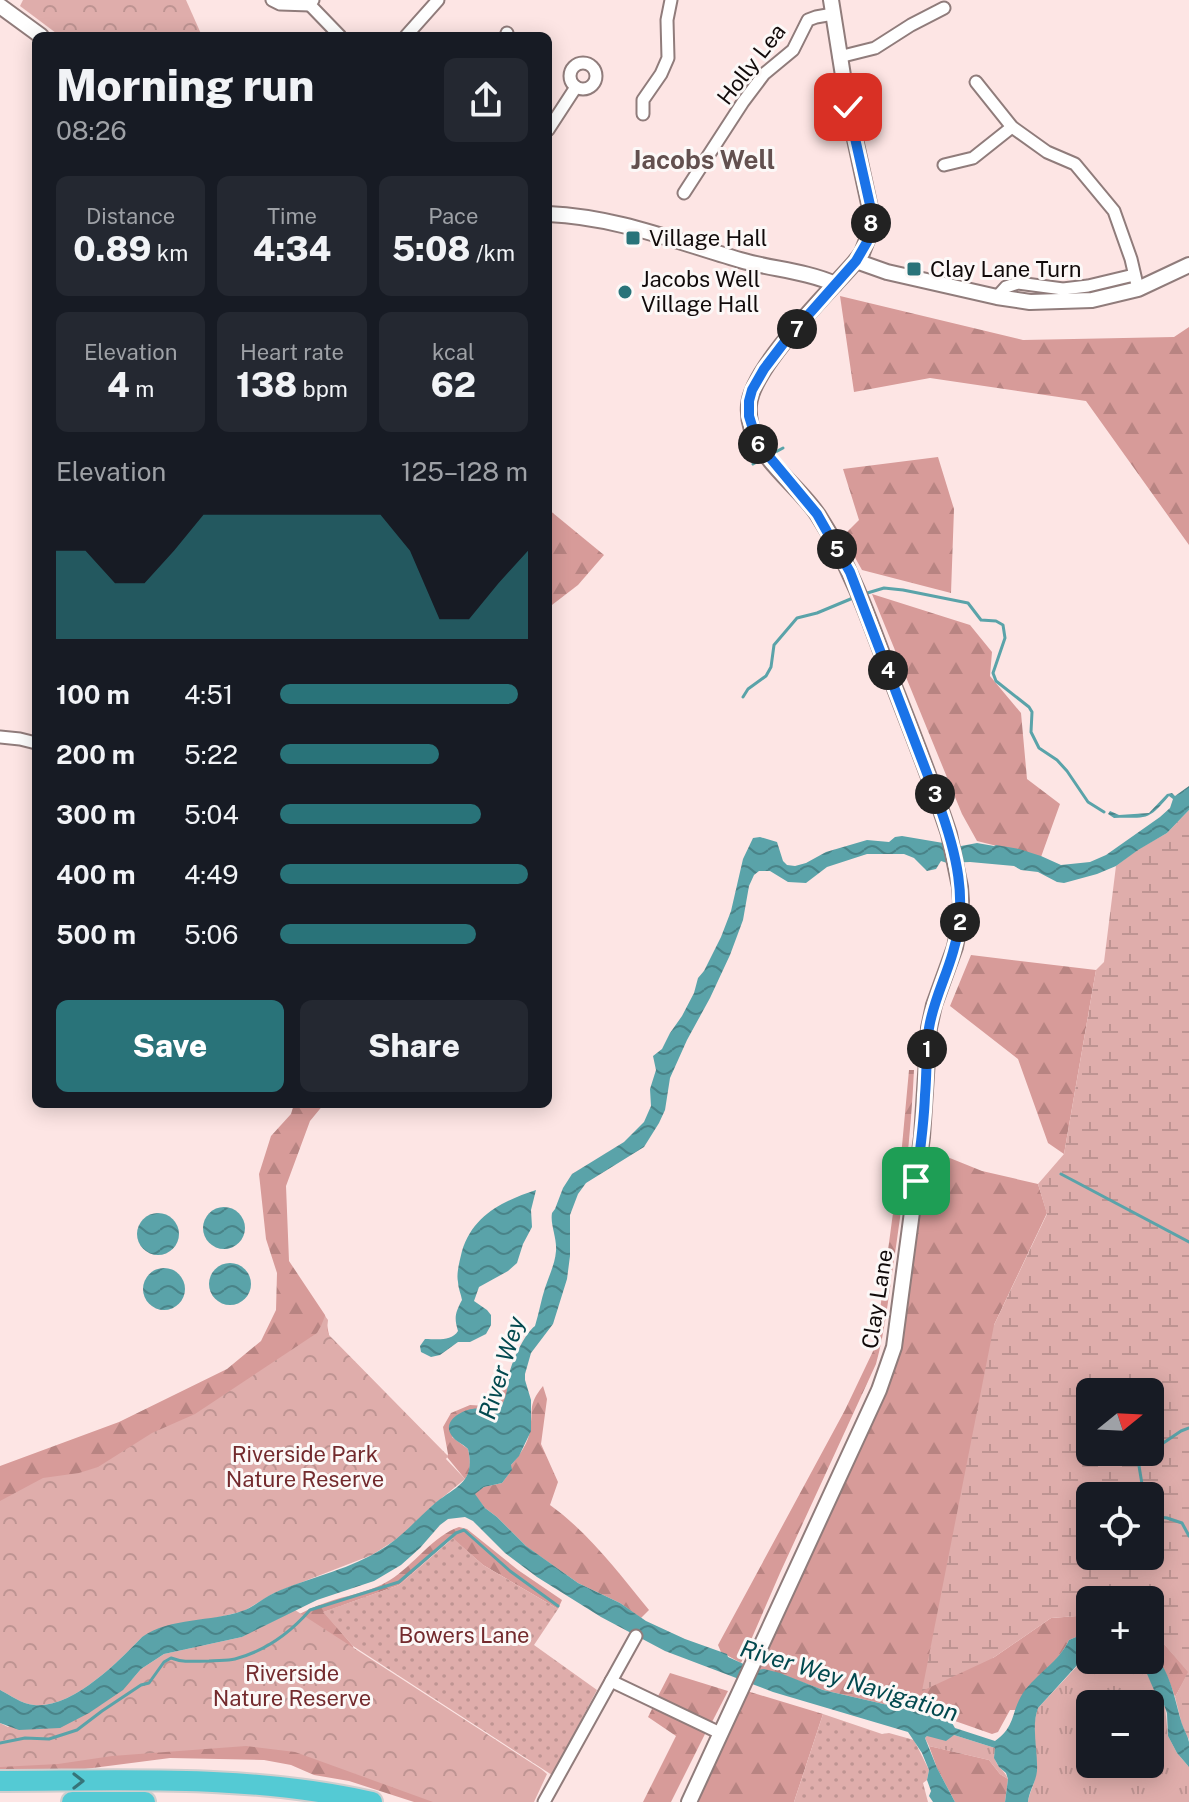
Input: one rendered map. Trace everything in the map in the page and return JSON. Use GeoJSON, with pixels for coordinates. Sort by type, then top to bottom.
{"type":"FeatureCollection","features":[{"type":"Feature","properties":{"kind":"highway"},"geometry":{"type":"LineString","coordinates":[[0,1781],[247,1783],[372,1802]]}},
{"type":"Feature","properties":{"kind":"highway"},"geometry":{"type":"LineString","coordinates":[[72,1802],[145,1802]]}},
{"type":"Feature","properties":{"kind":"street"},"geometry":{"type":"LineString","coordinates":[[272,0],[280,4],[311,2],[337,32]]}},
{"type":"Feature","properties":{"kind":"street"},"geometry":{"type":"LineString","coordinates":[[410,32],[438,0]]}},
{"type":"Feature","properties":{"kind":"street"},"geometry":{"type":"LineString","coordinates":[[643,114],[643,100],[668,58],[667,20],[671,0]]}},
{"type":"Feature","properties":{"kind":"street"},"geometry":{"type":"LineString","coordinates":[[0,6],[36,32]]}},
{"type":"Feature","properties":{"kind":"street","name":"Clay Lane"},"geometry":{"type":"LineString","coordinates":[[688,1801],[879,1390],[894,1347],[922,1137],[929,1028],[955,947],[961,914],[957,867],[951,842],[860,596],[817,514],[757,442],[749,416],[751,396],[760,376],[786,340],[856,261],[870,232],[871,213],[839,57],[832,7]]}},
{"type":"Feature","properties":{"kind":"street","name":"Holly Lea"},"geometry":{"type":"LineString","coordinates":[[684,193],[764,74],[793,50],[808,20],[832,7]]}},
{"type":"Feature","properties":{"kind":"street"},"geometry":{"type":"LineString","coordinates":[[839,57],[875,48],[944,8]]}},
{"type":"Feature","properties":{"kind":"street"},"geometry":{"type":"LineString","coordinates":[[976,82],[1012,127],[1047,152],[1075,164],[1114,211],[1136,282]]}},
{"type":"Feature","properties":{"kind":"street"},"geometry":{"type":"LineString","coordinates":[[552,124],[576,87]]}},
{"type":"Feature","properties":{"kind":"street"},"geometry":{"type":"LineString","coordinates":[[944,165],[973,158],[1012,127]]}},
{"type":"Feature","properties":{"kind":"street"},"geometry":{"type":"LineString","coordinates":[[552,214],[621,223],[742,260],[835,284]]}},
{"type":"Feature","properties":{"kind":"street"},"geometry":{"type":"LineString","coordinates":[[856,261],[876,270],[1030,302],[1092,300],[1189,265]]}},
{"type":"Feature","properties":{"kind":"street"},"geometry":{"type":"LineString","coordinates":[[0,737],[32,742]]}},
{"type":"Feature","properties":{"kind":"street"},"geometry":{"type":"LineString","coordinates":[[544,1802],[636,1636]]}},
{"type":"Feature","properties":{"kind":"street"},"geometry":{"type":"LineString","coordinates":[[611,1681],[723,1726]]}},
{"type":"Feature","properties":{"kind":"green space"},"geometry":{"type":"Polygon","coordinates":[[[23,0],[186,0],[200,32],[55,32],[20,6],[23,0]]]}},
{"type":"Feature","properties":{"kind":"green space"},"geometry":{"type":"Polygon","coordinates":[[[840,296],[1023,340],[1174,337],[1189,327],[1189,545],[1086,401],[930,378],[854,392],[840,296]]]}},
{"type":"Feature","properties":{"kind":"green space"},"geometry":{"type":"Polygon","coordinates":[[[938,457],[954,509],[951,593],[862,570],[843,536],[859,520],[843,469],[938,457]]]}},
{"type":"Feature","properties":{"kind":"green space"},"geometry":{"type":"Polygon","coordinates":[[[552,512],[604,555],[578,585],[552,605],[552,512]]]}},
{"type":"Feature","properties":{"kind":"green space"},"geometry":{"type":"Polygon","coordinates":[[[872,594],[970,625],[992,652],[990,676],[1021,713],[1027,779],[1060,804],[1041,857],[977,841],[962,814],[872,594]]]}},
{"type":"Feature","properties":{"kind":"green space"},"geometry":{"type":"Polygon","coordinates":[[[1189,810],[1189,1740],[1175,1697],[1188,1672],[1164,1644],[1164,1586],[1076,1586],[1076,1616],[1051,1618],[993,1658],[922,1691],[994,1325],[1047,1214],[1038,1184],[1064,1154],[1096,970],[1104,962],[1116,866],[1167,833],[1189,810]]]}},
{"type":"Feature","properties":{"kind":"green space"},"geometry":{"type":"Polygon","coordinates":[[[971,955],[1096,970],[1064,1154],[1048,1143],[1018,1059],[950,1006],[971,955]]]}},
{"type":"Feature","properties":{"kind":"green space"},"geometry":{"type":"Polygon","coordinates":[[[909,1070],[914,1070],[906,1168],[886,1316],[876,1364],[741,1663],[721,1652],[718,1645],[845,1410],[875,1347],[909,1070]]]}},
{"type":"Feature","properties":{"kind":"green space"},"geometry":{"type":"Polygon","coordinates":[[[293,1108],[321,1108],[310,1121],[286,1186],[289,1261],[325,1315],[329,1335],[182,1428],[0,1514],[0,1466],[119,1422],[227,1369],[261,1341],[276,1310],[277,1273],[266,1239],[259,1174],[271,1136],[293,1108]]]}},
{"type":"Feature","properties":{"kind":"green space"},"geometry":{"type":"Polygon","coordinates":[[[925,1148],[982,1171],[1038,1184],[1047,1213],[994,1325],[993,1658],[1051,1618],[1076,1616],[1076,1637],[1069,1640],[1057,1659],[1021,1699],[1016,1710],[1010,1710],[998,1732],[992,1734],[955,1721],[952,1723],[823,1690],[780,1674],[757,1670],[888,1382],[925,1148]]]}},
{"type":"Feature","properties":{"kind":"green space","name":"Riverside Park Nature Reserve"},"geometry":{"type":"Polygon","coordinates":[[[325,1316],[329,1335],[448,1456],[446,1459],[465,1479],[403,1535],[372,1555],[274,1593],[244,1611],[168,1626],[142,1637],[93,1682],[64,1700],[34,1705],[0,1690],[0,1501],[43,1478],[98,1467],[152,1433],[195,1414],[317,1333],[325,1316]]]}},
{"type":"Feature","properties":{"kind":"green space"},"geometry":{"type":"Polygon","coordinates":[[[509,1375],[508,1389],[500,1409],[452,1437],[468,1449],[470,1468],[465,1479],[447,1457],[443,1427],[451,1413],[470,1405],[487,1406],[509,1375]]]}},
{"type":"Feature","properties":{"kind":"green space"},"geometry":{"type":"Polygon","coordinates":[[[543,1386],[547,1399],[541,1444],[558,1482],[550,1505],[590,1541],[649,1610],[641,1618],[620,1603],[578,1583],[527,1547],[474,1494],[484,1487],[502,1483],[511,1471],[511,1465],[528,1439],[533,1403],[543,1386]]]}},
{"type":"Feature","properties":{"kind":"green space","name":"Riverside Nature Reserve"},"geometry":{"type":"Polygon","coordinates":[[[459,1527],[467,1529],[562,1600],[558,1609],[483,1565],[452,1538],[399,1585],[324,1612],[353,1646],[355,1657],[302,1736],[471,1802],[414,1802],[349,1781],[314,1775],[291,1765],[264,1760],[170,1758],[85,1769],[0,1771],[0,1730],[382,1584],[399,1574],[441,1537],[459,1527]]]}},
{"type":"Feature","properties":{"kind":"green space","name":"Bowers Lane"},"geometry":{"type":"Polygon","coordinates":[[[453,1538],[483,1565],[558,1609],[534,1645],[597,1690],[552,1775],[353,1646],[323,1612],[399,1585],[453,1538]]]}},
{"type":"Feature","properties":{"kind":"green space","name":"Riverside Nature Reserve"},"geometry":{"type":"Polygon","coordinates":[[[295,1610],[541,1769],[547,1774],[534,1802],[433,1802],[295,1752],[246,1746],[0,1767],[0,1723],[8,1727],[60,1728],[123,1690],[141,1669],[164,1654],[242,1637],[295,1610]]]}},
{"type":"Feature","properties":{"kind":"green space"},"geometry":{"type":"Polygon","coordinates":[[[1164,1644],[1189,1672],[1175,1697],[1164,1670],[1164,1644]]]}},
{"type":"Feature","properties":{"kind":"green space"},"geometry":{"type":"Polygon","coordinates":[[[1076,1667],[1076,1674],[1147,1674],[1156,1690],[1076,1690],[1076,1778],[1164,1778],[1164,1705],[1168,1736],[1189,1767],[1189,1802],[1028,1802],[1035,1778],[1038,1708],[1076,1667]]]}},
{"type":"Feature","properties":{"kind":"green space"},"geometry":{"type":"Polygon","coordinates":[[[670,1673],[728,1691],[712,1722],[657,1698],[670,1673]]]}},
{"type":"Feature","properties":{"kind":"green space"},"geometry":{"type":"Polygon","coordinates":[[[747,1691],[823,1714],[794,1802],[696,1802],[747,1691]]]}},
{"type":"Feature","properties":{"kind":"green space"},"geometry":{"type":"Polygon","coordinates":[[[654,1705],[706,1732],[671,1802],[643,1802],[676,1736],[648,1717],[654,1705]]]}},
{"type":"Feature","properties":{"kind":"green space"},"geometry":{"type":"Polygon","coordinates":[[[823,1714],[882,1734],[914,1740],[929,1770],[923,1783],[928,1802],[794,1802],[823,1714]]]}},
{"type":"Feature","properties":{"kind":"green space"},"geometry":{"type":"Polygon","coordinates":[[[954,1735],[995,1748],[996,1761],[1008,1779],[989,1760],[929,1746],[925,1738],[954,1735]]]}},
{"type":"Feature","properties":{"kind":"green space"},"geometry":{"type":"Polygon","coordinates":[[[929,1746],[989,1760],[1008,1779],[1005,1802],[955,1802],[929,1746]]]}},
{"type":"Feature","properties":{"kind":"water"},"geometry":{"type":"Polygon","coordinates":[[[1189,786],[1189,810],[1167,833],[1116,866],[1064,883],[1014,866],[970,862],[941,861],[936,869],[927,871],[914,858],[904,854],[867,854],[827,867],[806,883],[788,882],[770,871],[759,871],[754,875],[730,955],[670,1078],[665,1110],[659,1123],[644,1147],[586,1183],[578,1194],[570,1215],[567,1279],[553,1324],[531,1353],[525,1374],[531,1400],[531,1431],[511,1465],[512,1470],[502,1483],[484,1487],[475,1494],[485,1508],[526,1546],[578,1583],[620,1603],[646,1621],[727,1654],[757,1670],[780,1673],[823,1690],[918,1712],[995,1741],[1007,1730],[1023,1693],[1060,1655],[1069,1640],[1076,1637],[1076,1666],[1038,1708],[1035,1731],[1037,1771],[1028,1802],[1005,1802],[1008,1779],[994,1758],[995,1748],[954,1735],[946,1741],[925,1738],[955,1802],[933,1802],[927,1780],[929,1770],[908,1732],[773,1692],[665,1651],[601,1617],[537,1577],[465,1517],[448,1519],[401,1565],[374,1581],[317,1600],[242,1637],[164,1654],[141,1669],[123,1690],[60,1728],[19,1730],[0,1723],[0,1690],[34,1705],[64,1700],[93,1682],[142,1637],[153,1631],[242,1611],[274,1593],[377,1552],[462,1483],[469,1470],[468,1449],[452,1436],[450,1423],[467,1410],[481,1409],[491,1417],[502,1404],[512,1365],[535,1326],[553,1265],[556,1246],[552,1213],[563,1188],[572,1174],[624,1142],[644,1122],[651,1106],[650,1089],[656,1070],[653,1056],[662,1049],[682,1016],[698,978],[721,937],[731,911],[743,859],[753,838],[777,842],[783,861],[795,866],[826,852],[867,840],[889,842],[902,836],[961,846],[977,843],[1019,849],[1061,865],[1090,862],[1106,855],[1160,817],[1170,808],[1173,799],[1169,796],[1146,816],[1114,818],[1108,814],[1110,811],[1119,815],[1149,813],[1167,794],[1175,796],[1189,786]]]}},
{"type":"Feature","properties":{"kind":"water"},"geometry":{"type":"Polygon","coordinates":[[[536,1190],[531,1210],[532,1227],[517,1263],[479,1287],[474,1301],[491,1315],[491,1325],[486,1334],[470,1342],[458,1342],[440,1355],[431,1357],[421,1352],[420,1346],[425,1339],[447,1338],[458,1331],[456,1316],[462,1300],[458,1271],[462,1251],[474,1228],[491,1211],[536,1190]]]}},
{"type":"Feature","properties":{"kind":"water"},"geometry":{"type":"Polygon","coordinates":[[[224,1207],[239,1213],[245,1228],[239,1243],[224,1249],[209,1243],[203,1228],[209,1213],[224,1207]]]}},
{"type":"Feature","properties":{"kind":"water"},"geometry":{"type":"Polygon","coordinates":[[[158,1213],[173,1219],[179,1234],[173,1249],[158,1255],[143,1249],[137,1234],[143,1219],[158,1213]]]}},
{"type":"Feature","properties":{"kind":"water"},"geometry":{"type":"Polygon","coordinates":[[[230,1263],[245,1269],[251,1284],[245,1299],[230,1305],[215,1299],[209,1284],[215,1269],[230,1263]]]}},
{"type":"Feature","properties":{"kind":"water"},"geometry":{"type":"Polygon","coordinates":[[[164,1268],[179,1274],[185,1289],[179,1304],[164,1310],[149,1304],[143,1289],[149,1274],[164,1268]]]}},
{"type":"Feature","properties":{"kind":"water"},"geometry":{"type":"Polygon","coordinates":[[[1164,1668],[1189,1742],[1189,1767],[1168,1736],[1164,1690],[1154,1690],[1147,1674],[1164,1674],[1164,1668]]]}},
{"type":"Feature","properties":{"kind":"waterway"},"geometry":{"type":"LineString","coordinates":[[770,455],[783,448]]}},
{"type":"Feature","properties":{"kind":"waterway"},"geometry":{"type":"LineString","coordinates":[[753,464],[764,458]]}},
{"type":"Feature","properties":{"kind":"waterway"},"geometry":{"type":"LineString","coordinates":[[864,594],[884,588],[968,603],[981,620],[1003,625],[1005,638],[993,673],[996,681],[1029,707],[1032,712],[1031,732],[1039,748],[1067,771],[1088,802],[1104,812]]}},
{"type":"Feature","properties":{"kind":"waterway"},"geometry":{"type":"LineString","coordinates":[[743,697],[748,689],[766,676],[771,667],[774,645],[797,618],[853,598]]}},
{"type":"Feature","properties":{"kind":"waterway"},"geometry":{"type":"LineString","coordinates":[[1061,1174],[1189,1242]]}},
{"type":"Feature","properties":{"kind":"waterway"},"geometry":{"type":"LineString","coordinates":[[1164,1443],[1189,1428]]}},
{"type":"Feature","properties":{"kind":"waterway"},"geometry":{"type":"LineString","coordinates":[[1139,1466],[1142,1482]]}},
{"type":"Feature","properties":{"kind":"waterway"},"geometry":{"type":"LineString","coordinates":[[1164,1518],[1182,1523],[1189,1536]]}},
{"type":"Feature","properties":{"kind":"waterway"},"geometry":{"type":"LineString","coordinates":[[0,1743],[25,1738],[49,1739],[77,1730],[141,1685],[149,1683],[164,1662],[171,1658],[180,1661],[229,1660],[257,1651],[285,1634],[310,1610],[399,1582],[456,1533],[464,1530],[510,1571],[558,1606]]}},
{"type":"Feature","properties":{"kind":"place","name":"Village Hall"},"geometry":{"type":"Point","coordinates":[633,238]}},
{"type":"Feature","properties":{"kind":"place","name":"Clay Lane Turn"},"geometry":{"type":"Point","coordinates":[914,269]}},
{"type":"Feature","properties":{"kind":"place","name":"Jacobs Well Village Hall"},"geometry":{"type":"Point","coordinates":[625,292]}},
{"type":"Feature","properties":{"kind":"district","name":"Jacobs Well"},"geometry":{"type":"Point","coordinates":[703,160]}},
{"type":"Feature","properties":{"kind":"route"},"geometry":{"type":"LineString","coordinates":[[848,107],[870,205],[871,226],[867,242],[856,261],[764,369],[752,390],[749,416],[757,442],[807,499],[850,572],[938,802],[957,867],[961,914],[955,947],[929,1028],[916,1181]]}},
{"type":"Feature","properties":{"kind":"water label","name":"River Wey"},"geometry":{"type":"Point","coordinates":[502,1368]}},
{"type":"Feature","properties":{"kind":"water label","name":"River Wey Navigation"},"geometry":{"type":"Point","coordinates":[849,1681]}}]}
